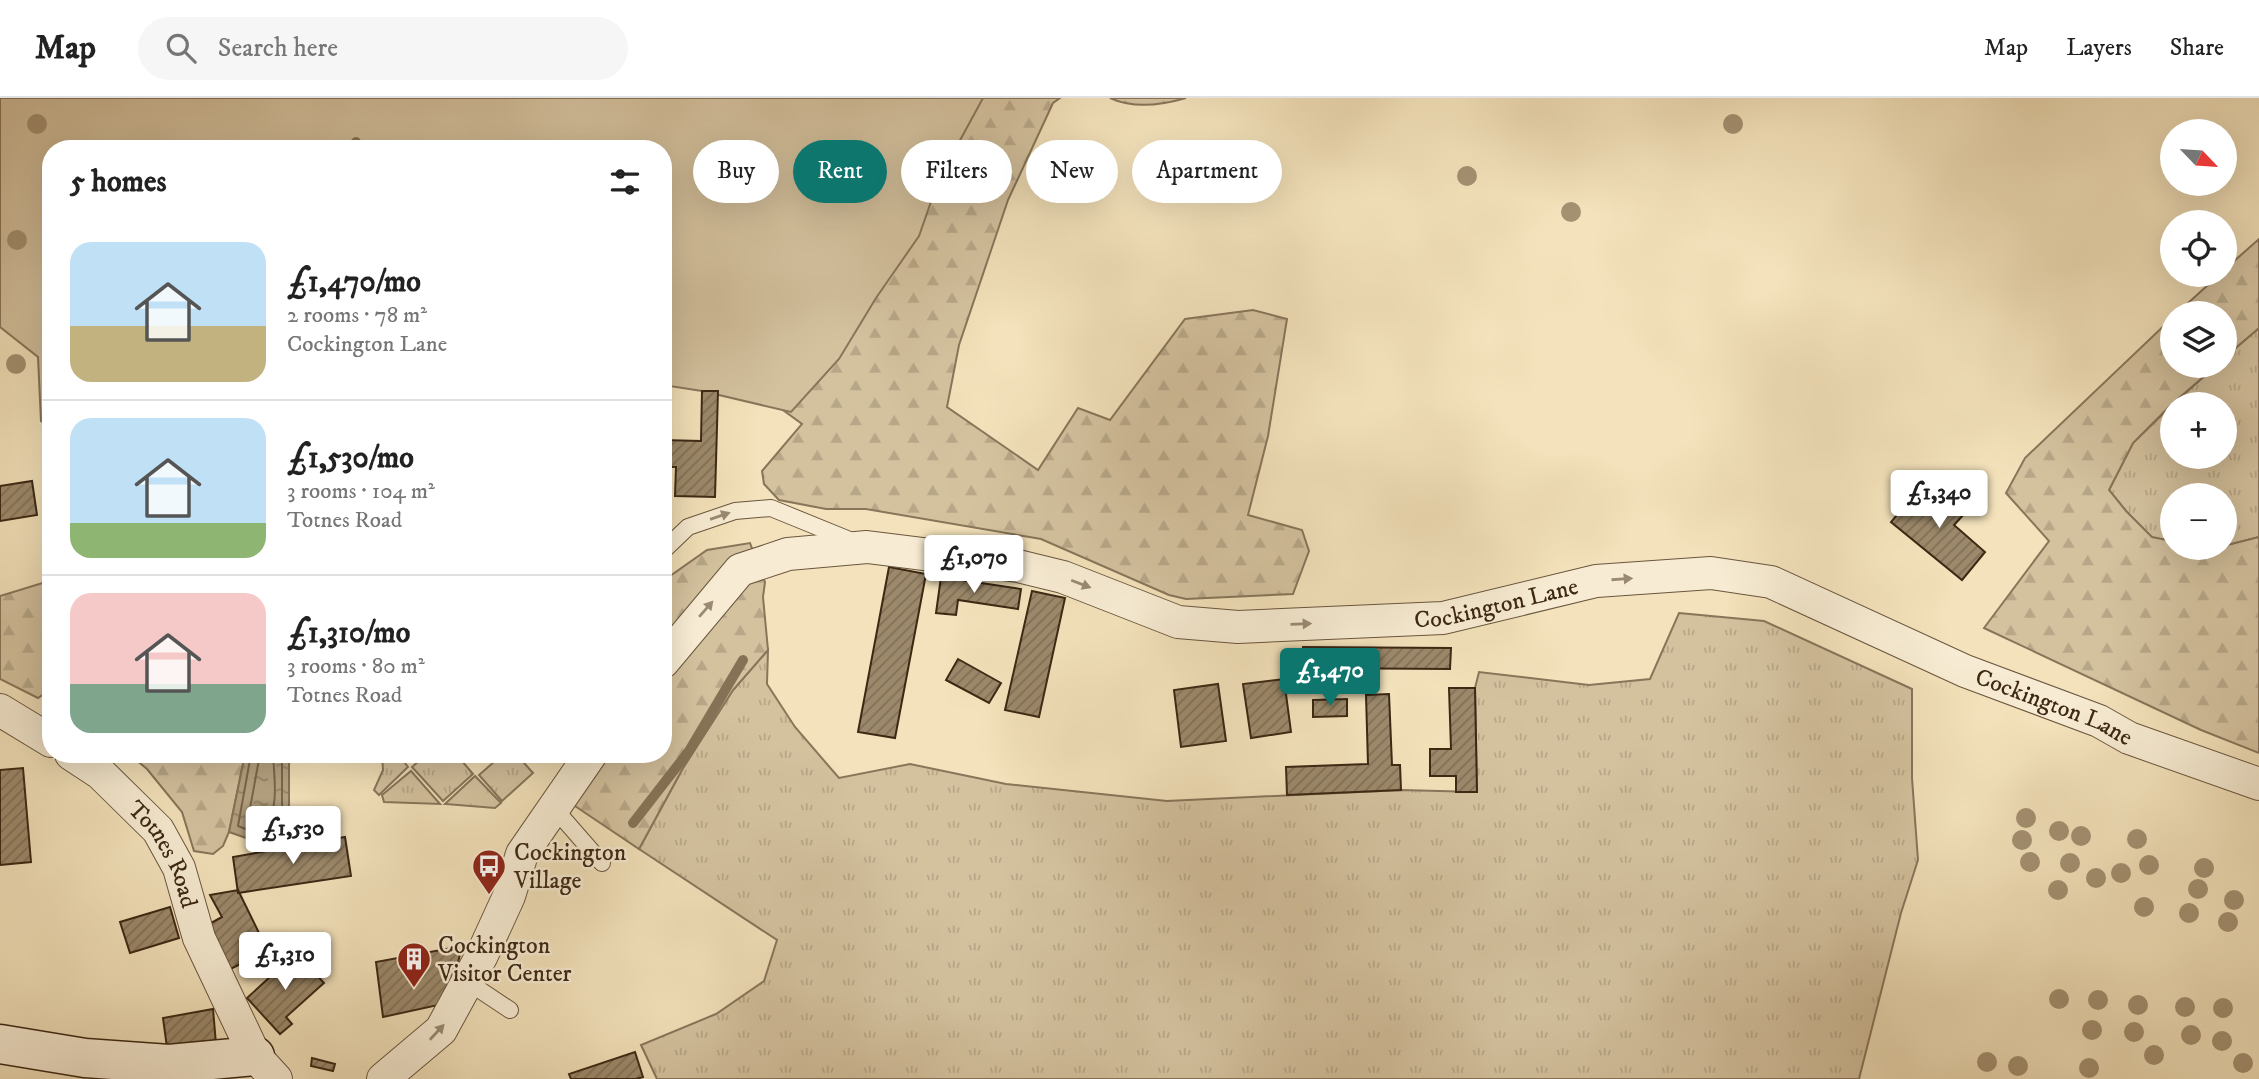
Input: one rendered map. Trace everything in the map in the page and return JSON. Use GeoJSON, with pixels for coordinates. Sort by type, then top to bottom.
{"type":"FeatureCollection","features":[{"type":"Feature","properties":{"kind":"street","name":"Cockington Lane"},"geometry":{"type":"LineString","coordinates":[[672,651],[740,570],[788,554],[867,547],[1018,566],[1063,578],[1178,622],[1238,627],[1443,618],[1596,581],[1711,573],[1772,582],[1965,671],[2099,721],[2129,737],[2259,784]]}},
{"type":"Feature","properties":{"kind":"street"},"geometry":{"type":"LineString","coordinates":[[0,710],[42,736]]}},
{"type":"Feature","properties":{"kind":"street","name":"Totnes Road"},"geometry":{"type":"LineString","coordinates":[[85,763],[100,773],[158,830],[179,868],[199,938],[265,1068]]}},
{"type":"Feature","properties":{"kind":"street"},"geometry":{"type":"LineString","coordinates":[[388,1076],[441,1030],[468,982],[509,896],[522,854],[583,763]]}},
{"type":"Feature","properties":{"kind":"street"},"geometry":{"type":"LineString","coordinates":[[0,1044],[85,1058],[265,1068]]}},
{"type":"Feature","properties":{"kind":"lane"},"geometry":{"type":"LineString","coordinates":[[672,542],[688,527],[735,511],[771,508],[867,547]]}},
{"type":"Feature","properties":{"kind":"lane"},"geometry":{"type":"LineString","coordinates":[[554,808],[602,863]]}},
{"type":"Feature","properties":{"kind":"lane"},"geometry":{"type":"LineString","coordinates":[[468,982],[510,1010]]}},
{"type":"Feature","properties":{"kind":"green space"},"geometry":{"type":"Polygon","coordinates":[[[0,98],[983,98],[960,140],[901,140],[901,203],[931,203],[919,236],[876,298],[839,359],[791,412],[672,386],[672,140],[42,140],[42,422],[38,357],[0,327],[0,98]]]}},
{"type":"Feature","properties":{"kind":"green space"},"geometry":{"type":"Polygon","coordinates":[[[812,98],[1060,98],[1053,103],[1036,140],[1026,140],[1026,161],[1012,191],[1012,140],[901,140],[901,203],[1007,203],[959,345],[947,407],[1038,470],[1078,408],[1110,420],[1185,319],[1253,310],[1287,319],[1268,436],[1248,515],[1302,530],[1309,551],[1293,594],[1186,599],[1169,595],[1041,539],[866,509],[826,509],[779,500],[764,484],[762,471],[802,424],[706,354],[672,265],[672,232],[703,203],[779,203],[779,140],[768,140],[812,98]]]}},
{"type":"Feature","properties":{"kind":"green space"},"geometry":{"type":"Polygon","coordinates":[[[1110,98],[1186,98],[1148,105],[1129,104],[1110,98]]]}},
{"type":"Feature","properties":{"kind":"green space"},"geometry":{"type":"Polygon","coordinates":[[[2259,239],[2259,328],[2237,347],[2237,301],[2190,301],[2206,287],[2237,287],[2237,258],[2259,239]]]}},
{"type":"Feature","properties":{"kind":"green space"},"geometry":{"type":"Polygon","coordinates":[[[2259,328],[2259,537],[2237,543],[2237,483],[2160,483],[2160,539],[2152,538],[2109,490],[2133,443],[2160,417],[2160,469],[2237,469],[2237,392],[2187,392],[2202,378],[2237,378],[2237,347],[2259,328]]]}},
{"type":"Feature","properties":{"kind":"green space"},"geometry":{"type":"Polygon","coordinates":[[[2160,329],[2160,378],[2202,378],[2186,392],[2160,392],[2160,416],[2133,443],[2109,490],[2152,537],[2160,539],[2160,560],[2237,560],[2237,543],[2259,537],[2259,753],[2201,730],[1984,628],[2049,541],[2006,493],[2025,458],[2160,329]]]}},
{"type":"Feature","properties":{"kind":"green space"},"geometry":{"type":"Polygon","coordinates":[[[750,543],[765,582],[763,597],[768,650],[733,690],[683,768],[639,849],[572,804],[595,763],[672,763],[672,575],[707,550],[750,543]]]}},
{"type":"Feature","properties":{"kind":"green space"},"geometry":{"type":"Polygon","coordinates":[[[42,583],[42,695],[38,698],[0,679],[0,596],[42,583]]]}},
{"type":"Feature","properties":{"kind":"green space"},"geometry":{"type":"Polygon","coordinates":[[[1679,613],[1764,621],[1912,689],[1912,778],[1918,860],[1901,913],[1859,1079],[657,1079],[641,1045],[716,1014],[764,981],[777,940],[639,849],[683,768],[733,690],[768,650],[767,684],[795,727],[839,778],[910,764],[1006,784],[1167,801],[1401,790],[1477,792],[1475,688],[1479,672],[1589,685],[1650,679],[1679,613]]]}},
{"type":"Feature","properties":{"kind":"green space"},"geometry":{"type":"Polygon","coordinates":[[[140,763],[243,763],[229,832],[223,846],[213,854],[194,851],[182,812],[140,763]]]}},
{"type":"Feature","properties":{"kind":"green space"},"geometry":{"type":"Polygon","coordinates":[[[383,763],[405,763],[408,767],[379,795],[374,790],[383,770],[383,763]]]}},
{"type":"Feature","properties":{"kind":"green space"},"geometry":{"type":"Polygon","coordinates":[[[417,763],[464,763],[473,774],[443,801],[412,767],[417,763]]]}},
{"type":"Feature","properties":{"kind":"green space"},"geometry":{"type":"Polygon","coordinates":[[[493,763],[524,763],[533,773],[502,801],[479,775],[493,763]]]}},
{"type":"Feature","properties":{"kind":"green space"},"geometry":{"type":"Polygon","coordinates":[[[411,771],[440,804],[384,802],[382,795],[411,771]]]}},
{"type":"Feature","properties":{"kind":"green space"},"geometry":{"type":"Polygon","coordinates":[[[475,776],[501,803],[495,808],[445,804],[475,776]]]}},
{"type":"Feature","properties":{"kind":"water"},"geometry":{"type":"Polygon","coordinates":[[[243,763],[289,763],[289,807],[275,848],[229,832],[243,763]]]}},
{"type":"Feature","properties":{"kind":"building"},"geometry":{"type":"Polygon","coordinates":[[[702,391],[718,391],[715,497],[675,496],[676,467],[672,467],[672,440],[701,441],[702,391]]]}},
{"type":"Feature","properties":{"kind":"building"},"geometry":{"type":"Polygon","coordinates":[[[1926,480],[1965,513],[1954,525],[1985,552],[1962,580],[1891,522],[1926,480]]]}},
{"type":"Feature","properties":{"kind":"building"},"geometry":{"type":"Polygon","coordinates":[[[32,481],[37,515],[0,521],[0,486],[32,481]]]}},
{"type":"Feature","properties":{"kind":"building"},"geometry":{"type":"Polygon","coordinates":[[[889,567],[926,574],[895,738],[858,732],[889,567]]]}},
{"type":"Feature","properties":{"kind":"building"},"geometry":{"type":"Polygon","coordinates":[[[941,577],[1021,589],[1018,609],[958,600],[956,615],[936,613],[941,577]]]}},
{"type":"Feature","properties":{"kind":"building"},"geometry":{"type":"Polygon","coordinates":[[[1032,591],[1065,598],[1039,717],[1005,710],[1032,591]]]}},
{"type":"Feature","properties":{"kind":"building"},"geometry":{"type":"Polygon","coordinates":[[[1303,647],[1451,648],[1450,669],[1302,668],[1303,647]]]}},
{"type":"Feature","properties":{"kind":"building"},"geometry":{"type":"Polygon","coordinates":[[[958,659],[1001,683],[989,703],[946,680],[958,659]]]}},
{"type":"Feature","properties":{"kind":"building"},"geometry":{"type":"Polygon","coordinates":[[[1284,679],[1291,732],[1251,738],[1243,684],[1284,679]]]}},
{"type":"Feature","properties":{"kind":"building"},"geometry":{"type":"Polygon","coordinates":[[[1218,684],[1226,741],[1181,747],[1174,690],[1218,684]]]}},
{"type":"Feature","properties":{"kind":"building"},"geometry":{"type":"Polygon","coordinates":[[[1449,688],[1475,688],[1477,792],[1456,792],[1456,776],[1430,776],[1430,749],[1451,749],[1449,688]]]}},
{"type":"Feature","properties":{"kind":"building"},"geometry":{"type":"Polygon","coordinates":[[[1389,694],[1392,765],[1400,765],[1401,790],[1287,795],[1286,767],[1368,764],[1366,695],[1389,694]]]}},
{"type":"Feature","properties":{"kind":"building"},"geometry":{"type":"Polygon","coordinates":[[[1347,699],[1347,716],[1313,717],[1313,700],[1347,699]]]}},
{"type":"Feature","properties":{"kind":"building"},"geometry":{"type":"Polygon","coordinates":[[[23,768],[31,862],[0,865],[0,770],[23,768]]]}},
{"type":"Feature","properties":{"kind":"building"},"geometry":{"type":"Polygon","coordinates":[[[345,837],[351,876],[238,893],[233,857],[345,837]]]}},
{"type":"Feature","properties":{"kind":"building"},"geometry":{"type":"Polygon","coordinates":[[[238,890],[260,935],[244,943],[252,958],[225,972],[202,928],[222,917],[210,895],[238,890]]]}},
{"type":"Feature","properties":{"kind":"building"},"geometry":{"type":"Polygon","coordinates":[[[170,907],[179,938],[130,953],[120,922],[170,907]]]}},
{"type":"Feature","properties":{"kind":"building","name":"Cockington Visitor Center"},"geometry":{"type":"Polygon","coordinates":[[[462,946],[455,975],[443,1004],[383,1017],[376,962],[462,946]]]}},
{"type":"Feature","properties":{"kind":"building"},"geometry":{"type":"Polygon","coordinates":[[[296,953],[324,983],[286,1017],[292,1024],[280,1034],[247,998],[296,953]]]}},
{"type":"Feature","properties":{"kind":"building"},"geometry":{"type":"Polygon","coordinates":[[[213,1009],[216,1044],[168,1055],[163,1018],[213,1009]]]}},
{"type":"Feature","properties":{"kind":"building"},"geometry":{"type":"Polygon","coordinates":[[[635,1052],[643,1077],[571,1079],[569,1074],[635,1052]]]}},
{"type":"Feature","properties":{"kind":"building"},"geometry":{"type":"Polygon","coordinates":[[[312,1058],[335,1064],[333,1071],[311,1066],[312,1058]]]}},
{"type":"Feature","properties":{"kind":"waterway"},"geometry":{"type":"LineString","coordinates":[[633,823],[689,751],[743,660]]}},
{"type":"Feature","properties":{"kind":"waterway"},"geometry":{"type":"LineString","coordinates":[[276,845],[308,841]]}},
{"type":"Feature","properties":{"kind":"place","name":"Cockington Village"},"geometry":{"type":"Point","coordinates":[489,896]}},
{"type":"Feature","properties":{"kind":"place","name":"Cockington Visitor Center"},"geometry":{"type":"Point","coordinates":[414,989]}}]}
